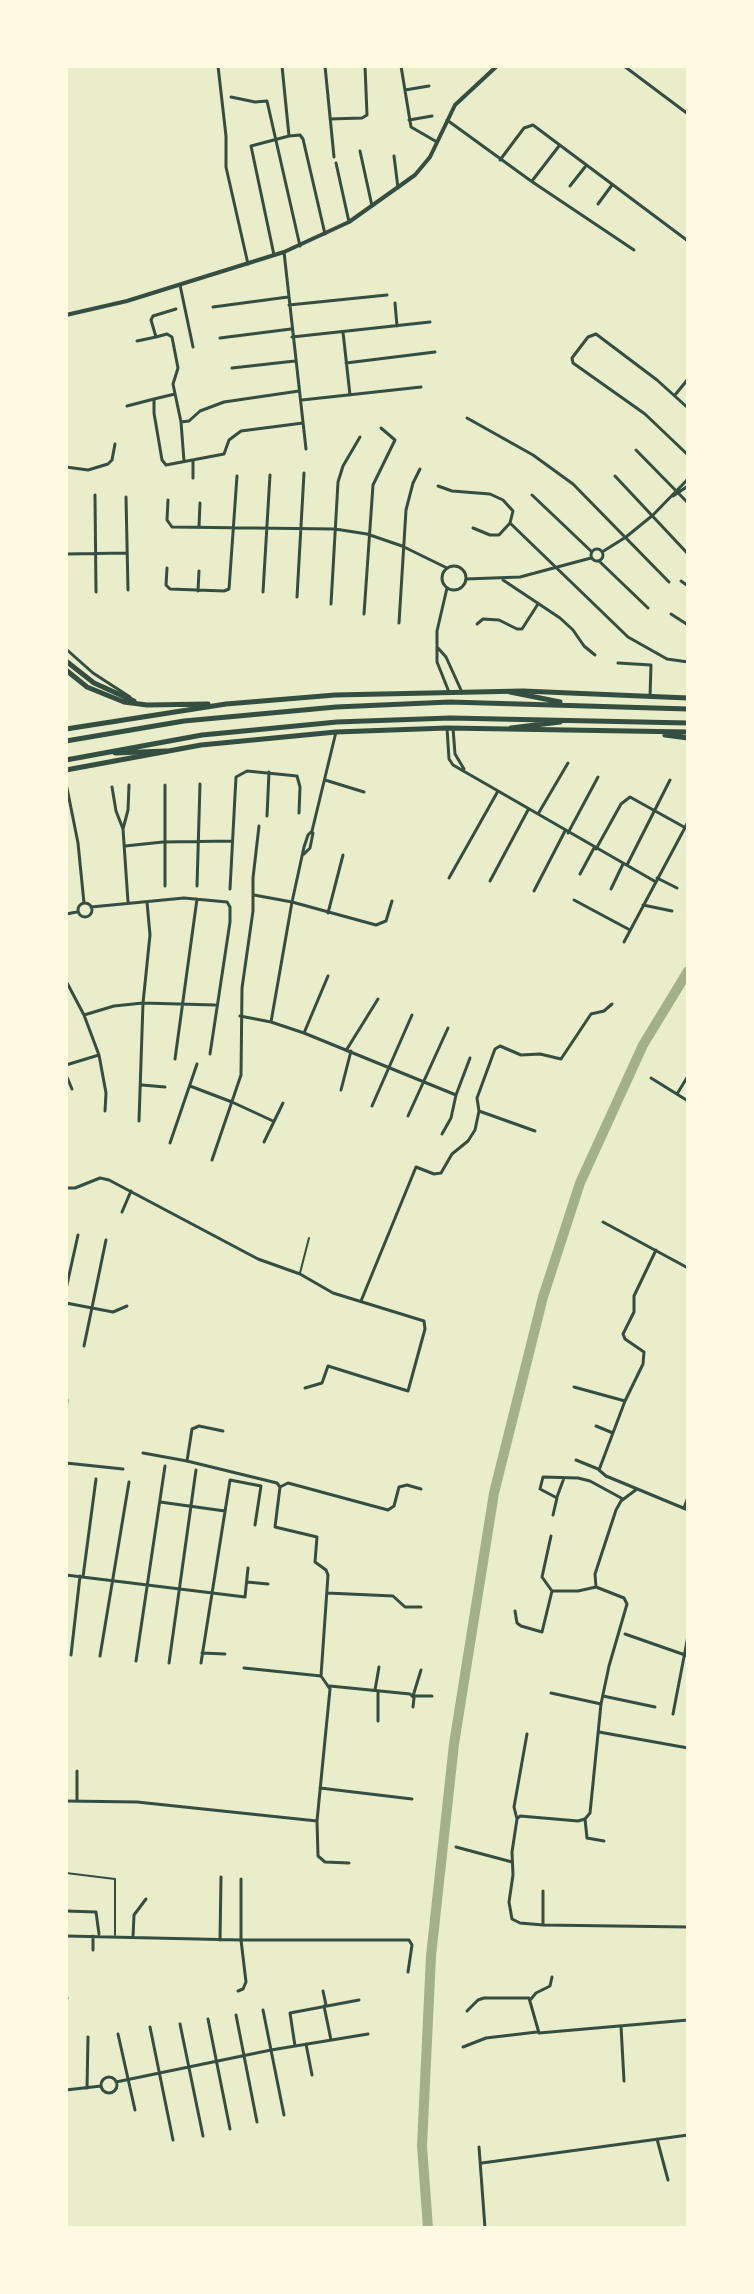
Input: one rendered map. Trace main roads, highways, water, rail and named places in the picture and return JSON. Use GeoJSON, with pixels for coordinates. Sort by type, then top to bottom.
{"type":"FeatureCollection","features":[{"type":"Feature","properties":{"kind":"main road"},"geometry":{"type":"LineString","coordinates":[[66,661],[94,683],[147,705]]}},
{"type":"Feature","properties":{"kind":"main road"},"geometry":{"type":"LineString","coordinates":[[66,670],[103,695],[147,705],[449,692],[688,697]]}},
{"type":"Feature","properties":{"kind":"main road"},"geometry":{"type":"LineString","coordinates":[[510,692],[577,706]]}},
{"type":"Feature","properties":{"kind":"main road"},"geometry":{"type":"LineString","coordinates":[[66,741],[199,719],[336,707],[450,702],[688,709]]}},
{"type":"Feature","properties":{"kind":"main road"},"geometry":{"type":"LineString","coordinates":[[66,729],[226,704]]}},
{"type":"Feature","properties":{"kind":"main road"},"geometry":{"type":"LineString","coordinates":[[66,760],[202,735],[337,722],[450,718],[688,723]]}},
{"type":"Feature","properties":{"kind":"main road"},"geometry":{"type":"LineString","coordinates":[[511,728],[577,720]]}},
{"type":"Feature","properties":{"kind":"main road"},"geometry":{"type":"LineString","coordinates":[[66,770],[201,745],[336,732],[511,728],[688,735]]}},
{"type":"Feature","properties":{"kind":"main road"},"geometry":{"type":"LineString","coordinates":[[96,754],[166,751]]}},
{"type":"Feature","properties":{"kind":"waterway"},"geometry":{"type":"LineString","coordinates":[[428,2228],[422,2146],[431,1956],[454,1744],[494,1493],[543,1297],[580,1183],[643,1045],[688,971]]}}]}
